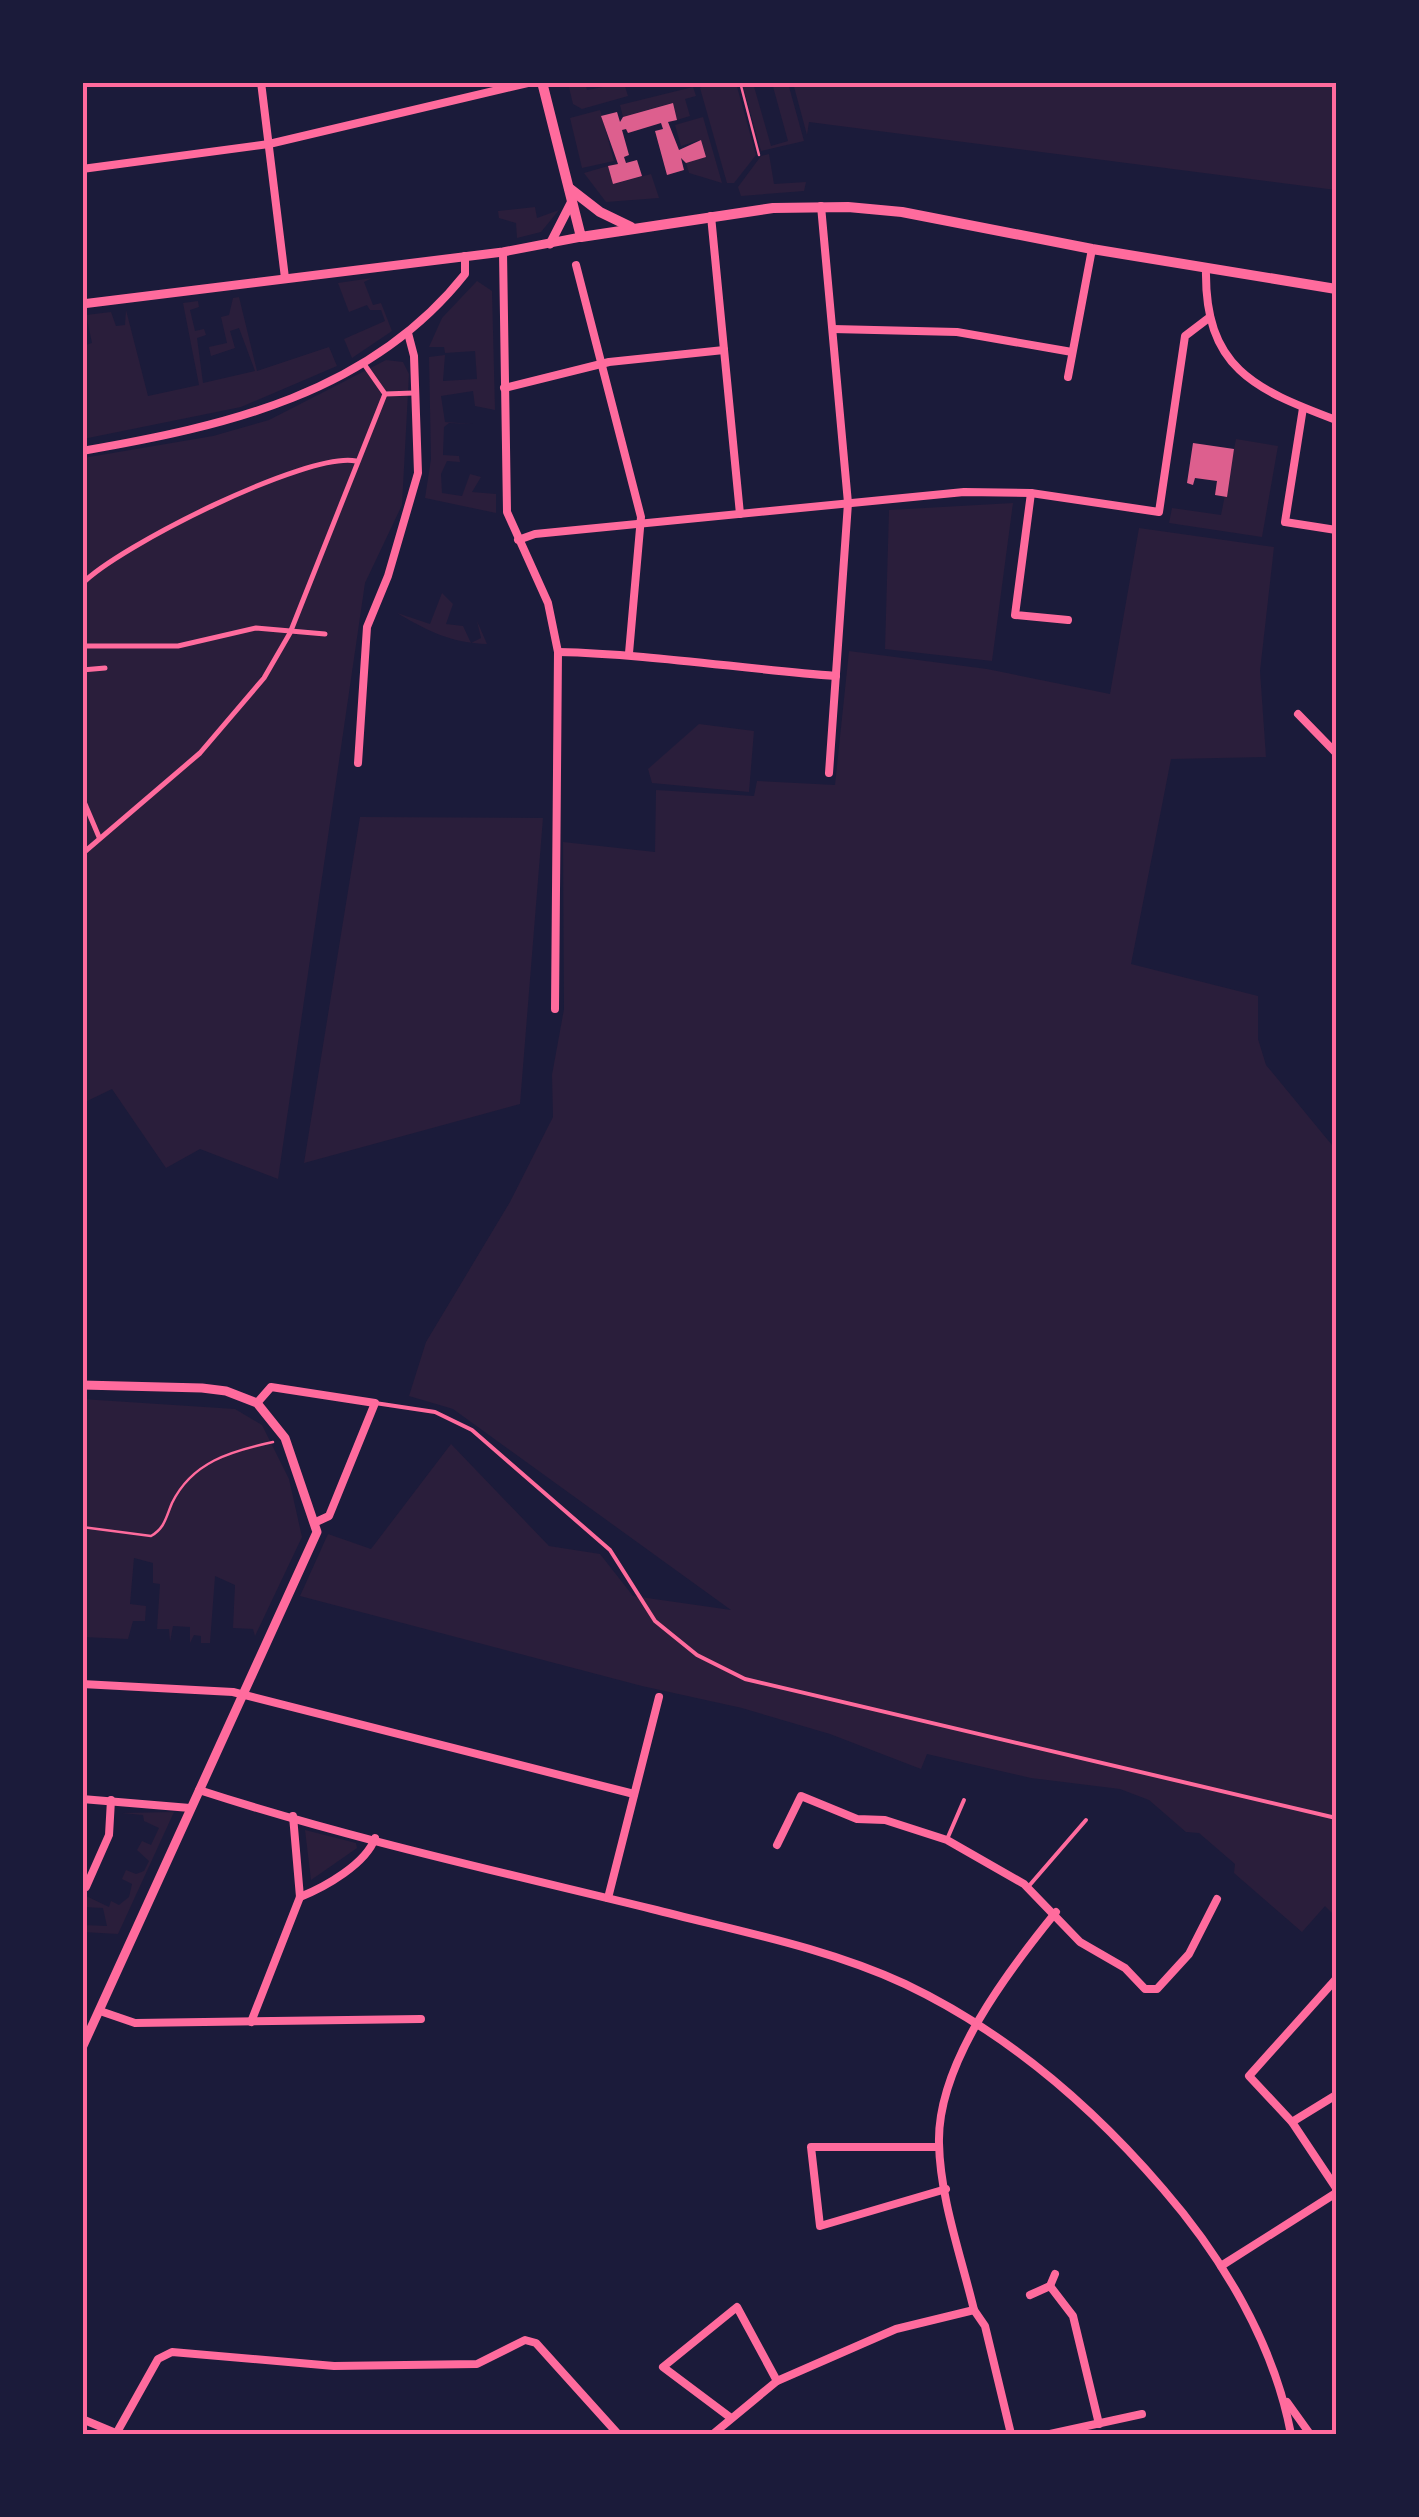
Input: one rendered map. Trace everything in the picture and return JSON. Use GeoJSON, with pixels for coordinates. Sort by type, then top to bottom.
{"type":"FeatureCollection","features":[{"type":"Feature","properties":{"kind":"main road"},"geometry":{"type":"LineString","coordinates":[[542,82],[581,237],[712,216],[821,206],[902,212],[1092,250],[1336,289]]}},
{"type":"Feature","properties":{"kind":"main road"},"geometry":{"type":"LineString","coordinates":[[568,188],[600,212],[633,228]]}},
{"type":"Feature","properties":{"kind":"street"},"geometry":{"type":"LineString","coordinates":[[260,82],[286,278]]}},
{"type":"Feature","properties":{"kind":"street"},"geometry":{"type":"LineString","coordinates":[[82,169],[269,144],[532,82]]}},
{"type":"Feature","properties":{"kind":"street"},"geometry":{"type":"LineString","coordinates":[[550,244],[572,201]]}},
{"type":"Feature","properties":{"kind":"street"},"geometry":{"type":"LineString","coordinates":[[821,206],[848,504],[829,772]]}},
{"type":"Feature","properties":{"kind":"street"},"geometry":{"type":"LineString","coordinates":[[712,216],[740,514]]}},
{"type":"Feature","properties":{"kind":"street"},"geometry":{"type":"LineString","coordinates":[[82,304],[503,252],[581,237]]}},
{"type":"Feature","properties":{"kind":"street"},"geometry":{"type":"LineString","coordinates":[[1068,377],[1092,250]]}},
{"type":"Feature","properties":{"kind":"street"},"geometry":{"type":"LineString","coordinates":[[503,252],[507,512],[548,603],[558,652],[554,1009]]}},
{"type":"Feature","properties":{"kind":"street"},"geometry":{"type":"LineString","coordinates":[[82,451],[262,412],[364,364],[408,333],[465,274],[465,256]]}},
{"type":"Feature","properties":{"kind":"street"},"geometry":{"type":"LineString","coordinates":[[576,265],[640,524],[628,654]]}},
{"type":"Feature","properties":{"kind":"street"},"geometry":{"type":"LineString","coordinates":[[1206,268],[1205,305],[1222,348],[1248,382],[1336,420]]}},
{"type":"Feature","properties":{"kind":"street"},"geometry":{"type":"LineString","coordinates":[[518,540],[534,534],[964,492],[1031,493],[1159,512],[1185,336],[1210,316]]}},
{"type":"Feature","properties":{"kind":"street"},"geometry":{"type":"LineString","coordinates":[[834,329],[957,332],[1072,352]]}},
{"type":"Feature","properties":{"kind":"street"},"geometry":{"type":"LineString","coordinates":[[358,763],[367,627],[413,501],[418,473],[416,392],[408,333]]}},
{"type":"Feature","properties":{"kind":"street"},"geometry":{"type":"LineString","coordinates":[[504,388],[600,364],[724,350]]}},
{"type":"Feature","properties":{"kind":"street"},"geometry":{"type":"LineString","coordinates":[[364,364],[385,394]]}},
{"type":"Feature","properties":{"kind":"street"},"geometry":{"type":"LineString","coordinates":[[385,394],[416,392]]}},
{"type":"Feature","properties":{"kind":"street"},"geometry":{"type":"LineString","coordinates":[[82,854],[224,728],[264,678],[290,633],[385,394]]}},
{"type":"Feature","properties":{"kind":"street"},"geometry":{"type":"LineString","coordinates":[[1303,408],[1285,522],[1336,530]]}},
{"type":"Feature","properties":{"kind":"street"},"geometry":{"type":"LineString","coordinates":[[82,584],[141,542],[246,492],[336,461],[356,462]]}},
{"type":"Feature","properties":{"kind":"street"},"geometry":{"type":"LineString","coordinates":[[1031,493],[1015,614],[1068,620]]}},
{"type":"Feature","properties":{"kind":"street"},"geometry":{"type":"LineString","coordinates":[[82,646],[178,646],[256,628],[325,634]]}},
{"type":"Feature","properties":{"kind":"street"},"geometry":{"type":"LineString","coordinates":[[558,652],[628,654],[670,663],[836,676]]}},
{"type":"Feature","properties":{"kind":"street"},"geometry":{"type":"LineString","coordinates":[[82,670],[104,668]]}},
{"type":"Feature","properties":{"kind":"street"},"geometry":{"type":"LineString","coordinates":[[1298,714],[1336,752]]}},
{"type":"Feature","properties":{"kind":"street"},"geometry":{"type":"LineString","coordinates":[[82,797],[99,837]]}},
{"type":"Feature","properties":{"kind":"street"},"geometry":{"type":"LineString","coordinates":[[82,1384],[226,1391],[257,1403],[285,1438],[317,1532],[82,2048]]}},
{"type":"Feature","properties":{"kind":"street"},"geometry":{"type":"LineString","coordinates":[[257,1403],[271,1387],[375,1403],[329,1516],[316,1522]]}},
{"type":"Feature","properties":{"kind":"street"},"geometry":{"type":"LineString","coordinates":[[82,1684],[243,1694],[634,1794]]}},
{"type":"Feature","properties":{"kind":"street"},"geometry":{"type":"LineString","coordinates":[[608,1898],[659,1698]]}},
{"type":"Feature","properties":{"kind":"street"},"geometry":{"type":"LineString","coordinates":[[199,1790],[861,1966],[980,2025],[1026,2057],[1118,2136],[1198,2230],[1221,2266],[1284,2398],[1310,2434]]}},
{"type":"Feature","properties":{"kind":"street"},"geometry":{"type":"LineString","coordinates":[[777,1845],[801,1796],[857,1818],[885,1820],[947,1840],[1028,1888],[1056,1912],[1080,1942],[1125,1968],[1145,1989],[1157,1989],[1188,1954],[1217,1899]]}},
{"type":"Feature","properties":{"kind":"street"},"geometry":{"type":"LineString","coordinates":[[82,1799],[190,1808]]}},
{"type":"Feature","properties":{"kind":"street"},"geometry":{"type":"LineString","coordinates":[[86,1887],[109,1834],[111,1800]]}},
{"type":"Feature","properties":{"kind":"street"},"geometry":{"type":"LineString","coordinates":[[251,2022],[300,1897],[293,1816]]}},
{"type":"Feature","properties":{"kind":"street"},"geometry":{"type":"LineString","coordinates":[[300,1897],[370,1851],[375,1838]]}},
{"type":"Feature","properties":{"kind":"street"},"geometry":{"type":"LineString","coordinates":[[84,1860],[96,1866]]}},
{"type":"Feature","properties":{"kind":"street"},"geometry":{"type":"LineString","coordinates":[[1011,2434],[985,2326],[974,2310],[946,2189],[939,2147],[941,2111],[954,2068],[1018,1959],[1056,1912]]}},
{"type":"Feature","properties":{"kind":"street"},"geometry":{"type":"LineString","coordinates":[[1221,2266],[1336,2191],[1292,2122],[1248,2076],[1336,1979]]}},
{"type":"Feature","properties":{"kind":"street"},"geometry":{"type":"LineString","coordinates":[[100,2011],[135,2024],[421,2019]]}},
{"type":"Feature","properties":{"kind":"street"},"geometry":{"type":"LineString","coordinates":[[1292,2122],[1336,2095]]}},
{"type":"Feature","properties":{"kind":"street"},"geometry":{"type":"LineString","coordinates":[[939,2147],[811,2146],[820,2226],[946,2189]]}},
{"type":"Feature","properties":{"kind":"street"},"geometry":{"type":"LineString","coordinates":[[1030,2295],[1050,2286],[1055,2274]]}},
{"type":"Feature","properties":{"kind":"street"},"geometry":{"type":"LineString","coordinates":[[1050,2286],[1073,2316],[1099,2424]]}},
{"type":"Feature","properties":{"kind":"street"},"geometry":{"type":"LineString","coordinates":[[731,2418],[664,2367],[737,2308],[776,2381]]}},
{"type":"Feature","properties":{"kind":"street"},"geometry":{"type":"LineString","coordinates":[[713,2434],[776,2381],[896,2328],[974,2310]]}},
{"type":"Feature","properties":{"kind":"street"},"geometry":{"type":"LineString","coordinates":[[82,2418],[117,2434],[158,2359],[172,2352],[334,2366],[478,2364],[525,2340],[536,2343],[618,2434]]}},
{"type":"Feature","properties":{"kind":"street"},"geometry":{"type":"LineString","coordinates":[[1284,2398],[1291,2434]]}},
{"type":"Feature","properties":{"kind":"street"},"geometry":{"type":"LineString","coordinates":[[1050,2434],[1142,2414]]}},
{"type":"Feature","properties":{"kind":"lane"},"geometry":{"type":"LineString","coordinates":[[375,1403],[435,1412],[472,1430],[610,1550],[655,1621],[697,1655],[746,1678],[1336,1818]]}},
{"type":"Feature","properties":{"kind":"lane"},"geometry":{"type":"LineString","coordinates":[[947,1840],[964,1800]]}},
{"type":"Feature","properties":{"kind":"lane"},"geometry":{"type":"LineString","coordinates":[[1028,1888],[1086,1820]]}},
{"type":"Feature","properties":{"kind":"path"},"geometry":{"type":"LineString","coordinates":[[740,82],[759,155]]}},
{"type":"Feature","properties":{"kind":"path"},"geometry":{"type":"LineString","coordinates":[[82,1527],[150,1536],[164,1526],[188,1479],[208,1462],[232,1450],[275,1442]]}},
{"type":"Feature","properties":{"kind":"shaded area"},"geometry":{"type":"Polygon","coordinates":[[[568,83],[585,83],[587,90],[624,83],[628,96],[582,109],[573,104],[568,83]]]}},
{"type":"Feature","properties":{"kind":"shaded area"},"geometry":{"type":"Polygon","coordinates":[[[708,83],[736,83],[756,155],[734,183],[727,183],[700,88],[708,83]]]}},
{"type":"Feature","properties":{"kind":"shaded area"},"geometry":{"type":"Polygon","coordinates":[[[742,83],[753,83],[771,146],[788,141],[772,83],[788,83],[804,141],[761,151],[742,83]]]}},
{"type":"Feature","properties":{"kind":"shaded area"},"geometry":{"type":"Polygon","coordinates":[[[793,83],[1336,83],[1336,190],[809,122],[807,135],[793,83]]]}},
{"type":"Feature","properties":{"kind":"shaded area"},"geometry":{"type":"Polygon","coordinates":[[[693,87],[696,96],[685,99],[690,116],[677,120],[672,103],[623,117],[620,105],[693,87]]]}},
{"type":"Feature","properties":{"kind":"shaded area"},"geometry":{"type":"Polygon","coordinates":[[[600,110],[614,161],[582,168],[570,118],[600,110]]]}},
{"type":"Feature","properties":{"kind":"shaded area"},"geometry":{"type":"Polygon","coordinates":[[[703,117],[722,183],[689,173],[686,163],[700,140],[681,146],[675,125],[703,117]]]}},
{"type":"Feature","properties":{"kind":"shaded area"},"geometry":{"type":"Polygon","coordinates":[[[769,154],[774,184],[806,182],[804,191],[741,196],[738,187],[761,156],[769,154]]]}},
{"type":"Feature","properties":{"kind":"shaded area"},"geometry":{"type":"Polygon","coordinates":[[[608,166],[614,184],[651,174],[659,198],[606,202],[584,173],[608,166]]]}},
{"type":"Feature","properties":{"kind":"shaded area"},"geometry":{"type":"Polygon","coordinates":[[[535,207],[537,218],[559,210],[541,232],[517,238],[516,223],[499,218],[498,211],[535,207]]]}},
{"type":"Feature","properties":{"kind":"shaded area"},"geometry":{"type":"Polygon","coordinates":[[[372,278],[364,282],[373,305],[381,303],[392,331],[352,358],[344,339],[385,321],[381,310],[370,310],[367,305],[349,312],[338,283],[372,278]]]}},
{"type":"Feature","properties":{"kind":"shaded area"},"geometry":{"type":"Polygon","coordinates":[[[477,281],[492,291],[495,410],[475,406],[473,391],[441,396],[445,422],[473,424],[449,423],[444,427],[443,455],[459,456],[460,462],[447,461],[441,474],[442,493],[462,496],[470,474],[481,477],[472,492],[496,494],[496,513],[425,498],[431,459],[429,357],[445,355],[443,381],[477,379],[475,351],[445,353],[444,347],[429,347],[442,318],[477,281]]]}},
{"type":"Feature","properties":{"kind":"shaded area"},"geometry":{"type":"Polygon","coordinates":[[[239,297],[257,371],[329,347],[337,366],[241,407],[83,439],[83,346],[92,343],[86,315],[111,312],[116,326],[125,325],[126,310],[148,396],[199,385],[183,303],[198,301],[199,307],[190,310],[195,331],[204,329],[206,335],[197,338],[203,383],[255,371],[239,328],[230,331],[235,348],[211,356],[209,347],[227,343],[221,317],[229,315],[233,298],[239,297]]]}},
{"type":"Feature","properties":{"kind":"shaded area"},"geometry":{"type":"Polygon","coordinates":[[[386,360],[403,362],[409,374],[402,505],[365,583],[278,1179],[200,1149],[166,1168],[112,1089],[83,1103],[83,458],[213,436],[269,420],[386,360]]]}},
{"type":"Feature","properties":{"kind":"shaded area"},"geometry":{"type":"Polygon","coordinates":[[[1236,439],[1278,446],[1262,537],[1169,523],[1172,508],[1221,515],[1236,439]]]}},
{"type":"Feature","properties":{"kind":"shaded area"},"geometry":{"type":"Polygon","coordinates":[[[1013,503],[992,661],[885,649],[889,510],[1013,503]]]}},
{"type":"Feature","properties":{"kind":"shaded area"},"geometry":{"type":"Polygon","coordinates":[[[1139,528],[1274,547],[1260,671],[1266,757],[1171,759],[1131,964],[1258,996],[1258,1039],[1266,1065],[1336,1150],[1336,1917],[1325,1906],[1302,1932],[1234,1873],[1235,1864],[1199,1833],[1186,1832],[1149,1800],[1120,1789],[1031,1778],[927,1754],[921,1769],[830,1734],[742,1708],[642,1686],[300,1596],[328,1534],[371,1549],[451,1444],[549,1546],[600,1554],[633,1596],[731,1610],[453,1409],[409,1396],[426,1342],[510,1202],[553,1117],[552,1075],[564,1009],[563,842],[655,852],[656,790],[754,796],[757,781],[835,785],[849,651],[987,669],[1110,694],[1139,528]]]}},
{"type":"Feature","properties":{"kind":"shaded area"},"geometry":{"type":"Polygon","coordinates":[[[442,593],[453,604],[446,624],[463,626],[471,643],[440,635],[397,613],[430,624],[442,593]]]}},
{"type":"Feature","properties":{"kind":"shaded area"},"geometry":{"type":"Polygon","coordinates":[[[477,621],[487,644],[472,643],[481,638],[477,621]]]}},
{"type":"Feature","properties":{"kind":"shaded area"},"geometry":{"type":"Polygon","coordinates":[[[699,724],[754,731],[749,792],[652,783],[648,769],[699,724]]]}},
{"type":"Feature","properties":{"kind":"shaded area"},"geometry":{"type":"Polygon","coordinates":[[[360,817],[543,818],[520,1104],[304,1163],[360,817]]]}},
{"type":"Feature","properties":{"kind":"shaded area"},"geometry":{"type":"Polygon","coordinates":[[[82,1399],[235,1409],[262,1425],[289,1479],[302,1537],[255,1636],[253,1629],[233,1628],[235,1585],[215,1576],[210,1643],[201,1643],[201,1636],[194,1635],[190,1643],[190,1627],[173,1626],[170,1642],[169,1629],[157,1629],[160,1584],[153,1583],[153,1563],[134,1558],[130,1604],[146,1606],[145,1621],[133,1621],[128,1639],[83,1637],[82,1399]]]}},
{"type":"Feature","properties":{"kind":"shaded area"},"geometry":{"type":"Polygon","coordinates":[[[174,1812],[118,1934],[83,1932],[83,1925],[107,1926],[103,1908],[83,1907],[86,1896],[109,1907],[111,1901],[119,1905],[129,1897],[132,1884],[122,1879],[126,1870],[136,1874],[144,1871],[149,1861],[137,1850],[142,1841],[151,1845],[159,1828],[144,1821],[143,1815],[122,1813],[174,1812]]]}},
{"type":"Feature","properties":{"kind":"shaded area"},"geometry":{"type":"Polygon","coordinates":[[[305,1830],[356,1843],[357,1848],[311,1880],[305,1830]]]}},
{"type":"Feature","properties":{"kind":"building"},"geometry":{"type":"Polygon","coordinates":[[[673,103],[677,120],[668,122],[679,150],[701,140],[706,157],[686,163],[681,158],[684,170],[667,175],[655,131],[663,129],[661,123],[628,133],[622,130],[629,155],[624,157],[626,163],[637,160],[642,176],[613,184],[608,166],[618,164],[601,116],[617,112],[620,122],[623,117],[673,103]]]}},
{"type":"Feature","properties":{"kind":"building"},"geometry":{"type":"Polygon","coordinates":[[[1193,443],[1234,449],[1227,497],[1215,495],[1217,481],[1195,478],[1193,485],[1187,483],[1193,443]]]}}]}
